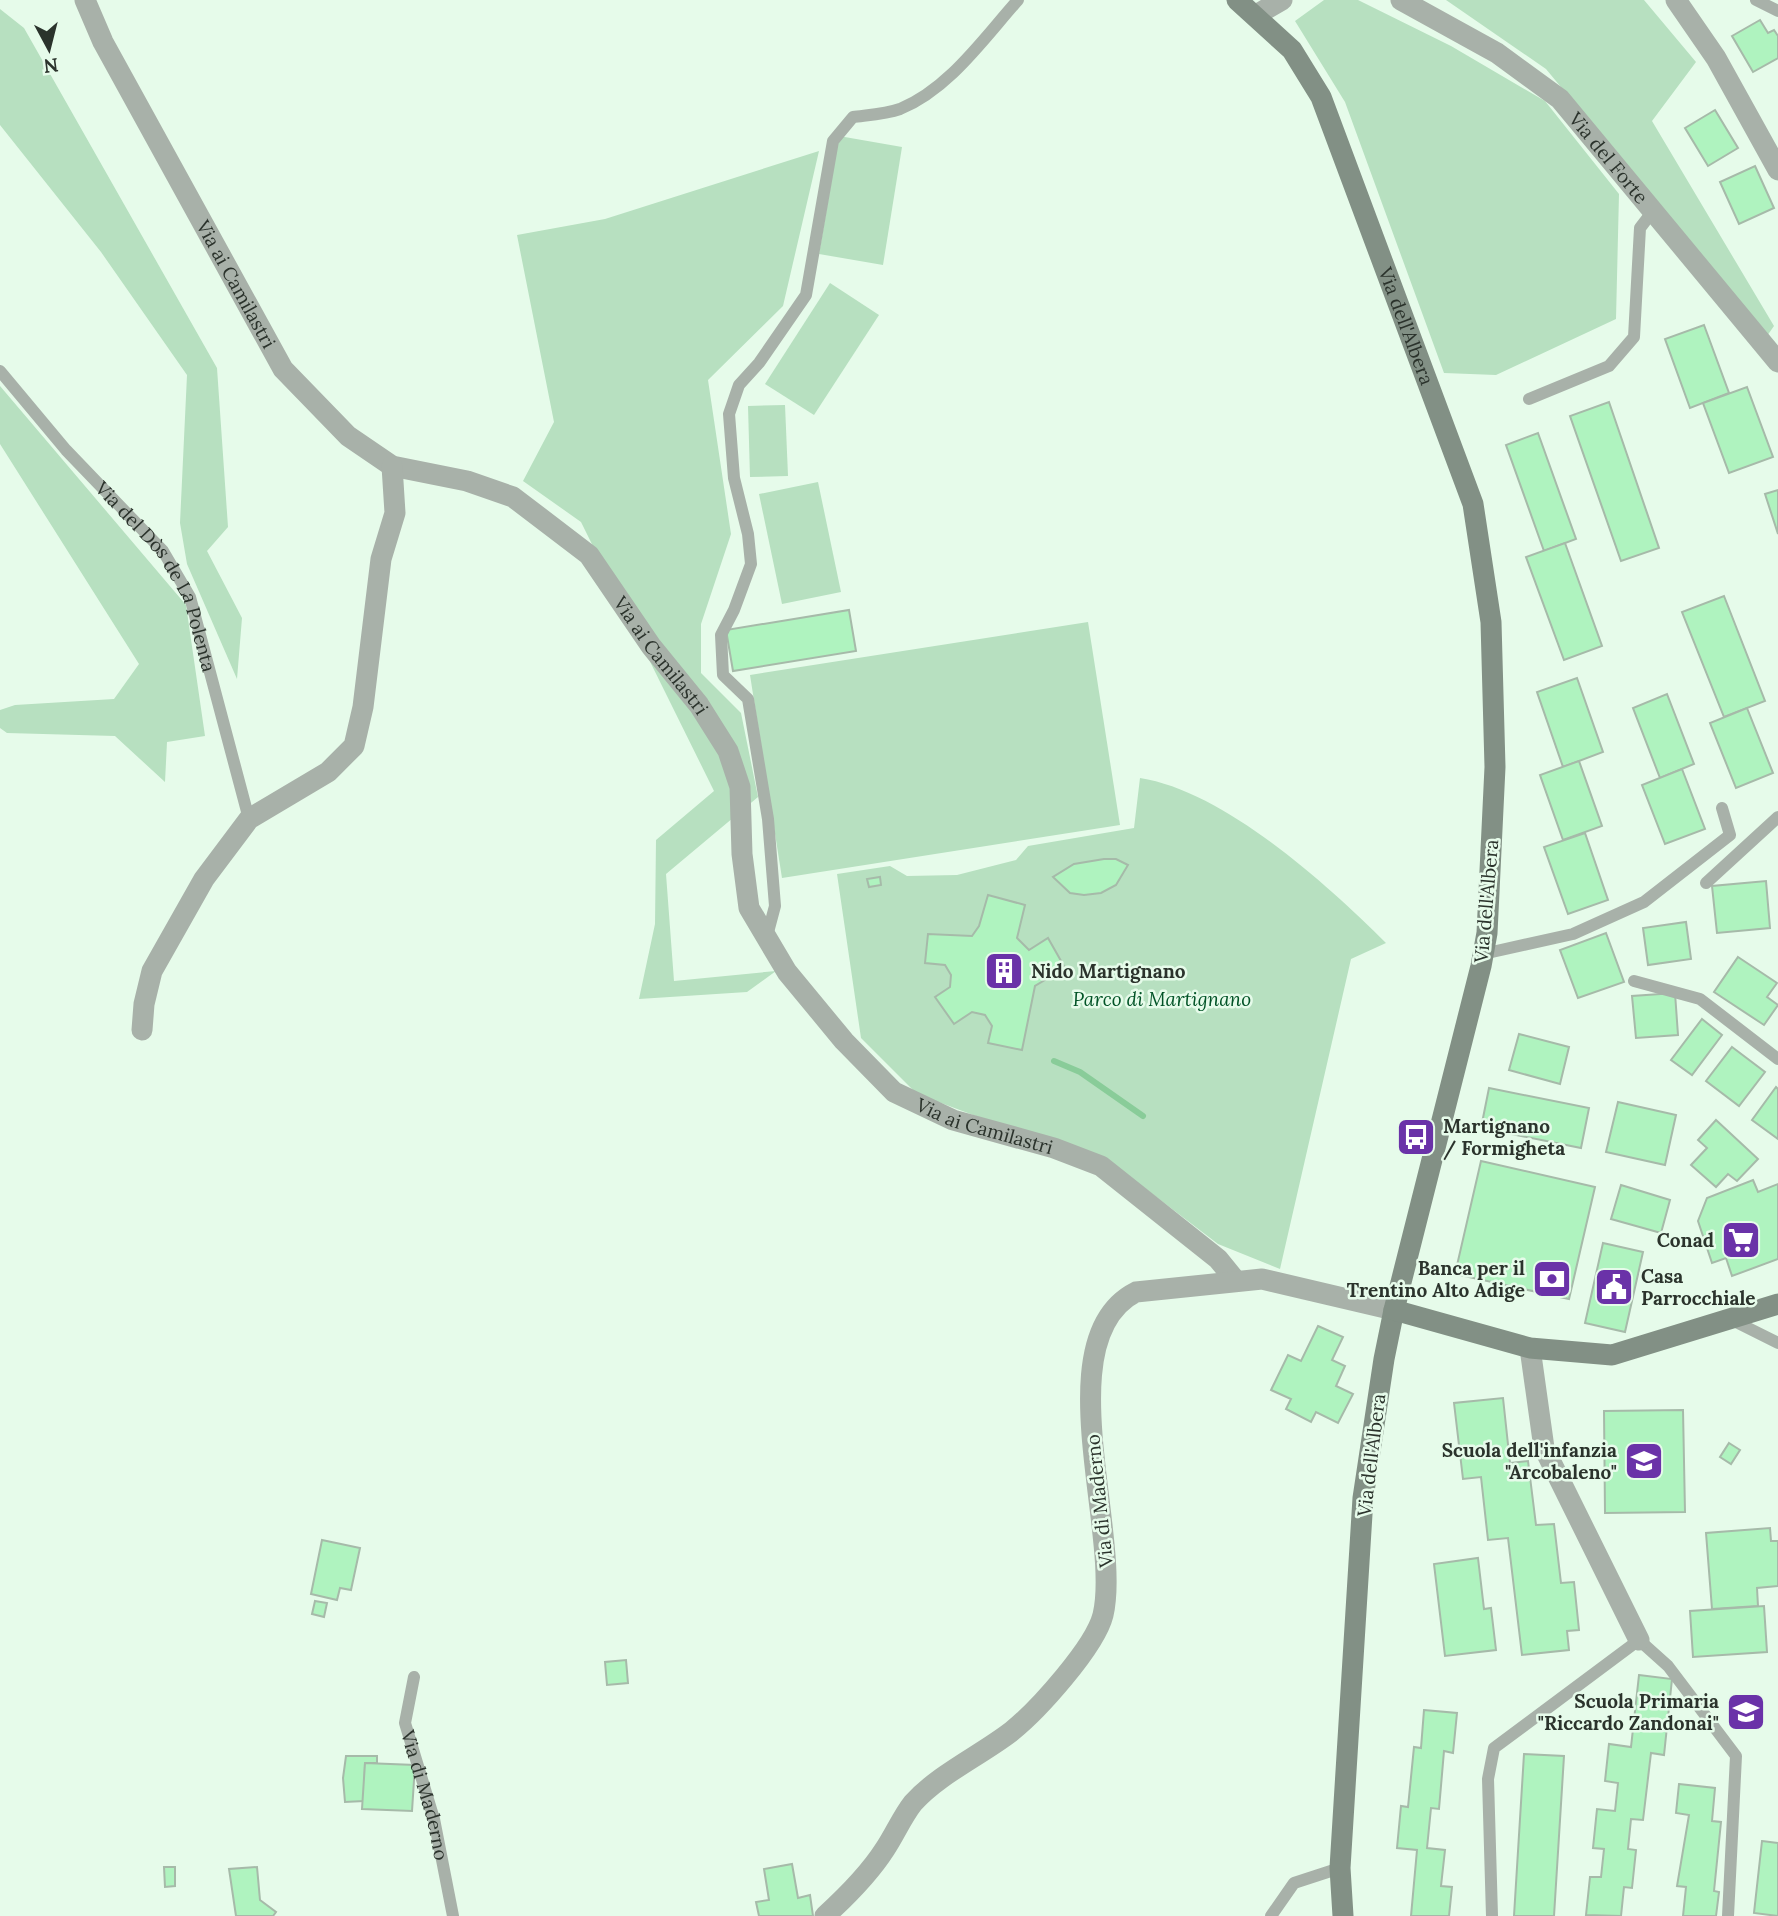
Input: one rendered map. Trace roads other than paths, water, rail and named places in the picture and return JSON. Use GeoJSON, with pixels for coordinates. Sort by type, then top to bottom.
{"type":"FeatureCollection","features":[{"type":"Feature","properties":{"kind":"street","name":"Via ai Camilastri"},"geometry":{"type":"LineString","coordinates":[[85,0],[103,42],[283,369],[348,436],[392,466],[467,481],[513,497],[589,555],[651,646],[699,705],[728,751],[740,787],[741,854],[749,908],[787,972],[894,1092],[953,1120],[1054,1148],[1101,1166],[1218,1259],[1236,1281]]}},
{"type":"Feature","properties":{"kind":"street","name":"Via dell'Albera"},"geometry":{"type":"LineString","coordinates":[[1237,0],[1292,50],[1321,97],[1474,504],[1491,622],[1495,766],[1483,954],[1394,1310],[1363,1498],[1340,1868],[1343,1916]]}},
{"type":"Feature","properties":{"kind":"street"},"geometry":{"type":"LineString","coordinates":[[1256,15],[1282,0]]}},
{"type":"Feature","properties":{"kind":"street","name":"Via del Forte"},"geometry":{"type":"LineString","coordinates":[[1401,0],[1497,53],[1560,99],[1778,362]]}},
{"type":"Feature","properties":{"kind":"street"},"geometry":{"type":"LineString","coordinates":[[1676,0],[1716,58],[1778,170]]}},
{"type":"Feature","properties":{"kind":"street"},"geometry":{"type":"LineString","coordinates":[[142,1030],[144,1004],[152,971],[204,879],[249,819],[328,772],[354,746],[363,707],[381,559],[395,513],[392,466]]}},
{"type":"Feature","properties":{"kind":"street","name":"Via di Maderno"},"geometry":{"type":"LineString","coordinates":[[825,1916],[849,1894],[885,1850],[914,1803],[1014,1730],[1068,1673],[1088,1645],[1102,1617],[1107,1567],[1092,1455],[1090,1405],[1093,1367],[1101,1336],[1113,1310],[1122,1299],[1136,1292],[1262,1279],[1394,1310]]}},
{"type":"Feature","properties":{"kind":"street"},"geometry":{"type":"LineString","coordinates":[[1394,1310],[1530,1348],[1612,1355],[1778,1304]]}},
{"type":"Feature","properties":{"kind":"street"},"geometry":{"type":"LineString","coordinates":[[1530,1348],[1544,1448],[1639,1640]]}},
{"type":"Feature","properties":{"kind":"lane"},"geometry":{"type":"LineString","coordinates":[[767,936],[775,906],[768,818],[748,699],[723,675],[720,635],[734,610],[751,564],[748,534],[734,478],[729,414],[739,385],[759,363],[806,295],[833,141],[853,117],[897,110],[918,101],[942,83],[1018,0]]}},
{"type":"Feature","properties":{"kind":"lane"},"geometry":{"type":"LineString","coordinates":[[1756,0],[1778,11]]}},
{"type":"Feature","properties":{"kind":"lane"},"geometry":{"type":"LineString","coordinates":[[1529,399],[1609,366],[1634,337],[1640,228],[1653,211]]}},
{"type":"Feature","properties":{"kind":"lane","name":"Via del Dòs de La Polenta"},"geometry":{"type":"LineString","coordinates":[[0,371],[66,450],[163,551],[190,597],[249,819]]}},
{"type":"Feature","properties":{"kind":"lane"},"geometry":{"type":"LineString","coordinates":[[1483,954],[1573,934],[1644,902],[1730,835],[1722,808]]}},
{"type":"Feature","properties":{"kind":"lane"},"geometry":{"type":"LineString","coordinates":[[1706,883],[1778,817]]}},
{"type":"Feature","properties":{"kind":"lane"},"geometry":{"type":"LineString","coordinates":[[1634,981],[1700,999],[1778,1059]]}},
{"type":"Feature","properties":{"kind":"lane"},"geometry":{"type":"LineString","coordinates":[[1728,1318],[1778,1343]]}},
{"type":"Feature","properties":{"kind":"lane"},"geometry":{"type":"LineString","coordinates":[[1492,1916],[1488,1779],[1494,1748],[1639,1640],[1668,1665],[1736,1756],[1728,1916]]}},
{"type":"Feature","properties":{"kind":"lane","name":"Via di Maderno"},"geometry":{"type":"LineString","coordinates":[[414,1677],[405,1723],[434,1819],[453,1916]]}},
{"type":"Feature","properties":{"kind":"lane"},"geometry":{"type":"LineString","coordinates":[[1270,1916],[1294,1883],[1340,1868]]}},
{"type":"Feature","properties":{"kind":"waterway"},"geometry":{"type":"LineString","coordinates":[[1054,1061],[1080,1072],[1143,1116]]}},
{"type":"Feature","properties":{"kind":"place","name":"Nido Martignano"},"geometry":{"type":"Point","coordinates":[1004,971]}},
{"type":"Feature","properties":{"kind":"place","name":"Martignano / Formigheta"},"geometry":{"type":"Point","coordinates":[1416,1137]}},
{"type":"Feature","properties":{"kind":"place","name":"Conad"},"geometry":{"type":"Point","coordinates":[1741,1240]}},
{"type":"Feature","properties":{"kind":"place","name":"Banca per il Trentino Alto Adige"},"geometry":{"type":"Point","coordinates":[1552,1279]}},
{"type":"Feature","properties":{"kind":"place","name":"Casa Parrocchiale"},"geometry":{"type":"Point","coordinates":[1614,1287]}},
{"type":"Feature","properties":{"kind":"place","name":"Scuola dell'infanzia \"Arcobaleno\""},"geometry":{"type":"Point","coordinates":[1644,1461]}},
{"type":"Feature","properties":{"kind":"place","name":"Scuola Primaria \"Riccardo Zandonai\""},"geometry":{"type":"Point","coordinates":[1746,1712]}},
{"type":"Feature","properties":{"kind":"park label","name":"Parco di Martignano"},"geometry":{"type":"Point","coordinates":[1162,999]}}]}
